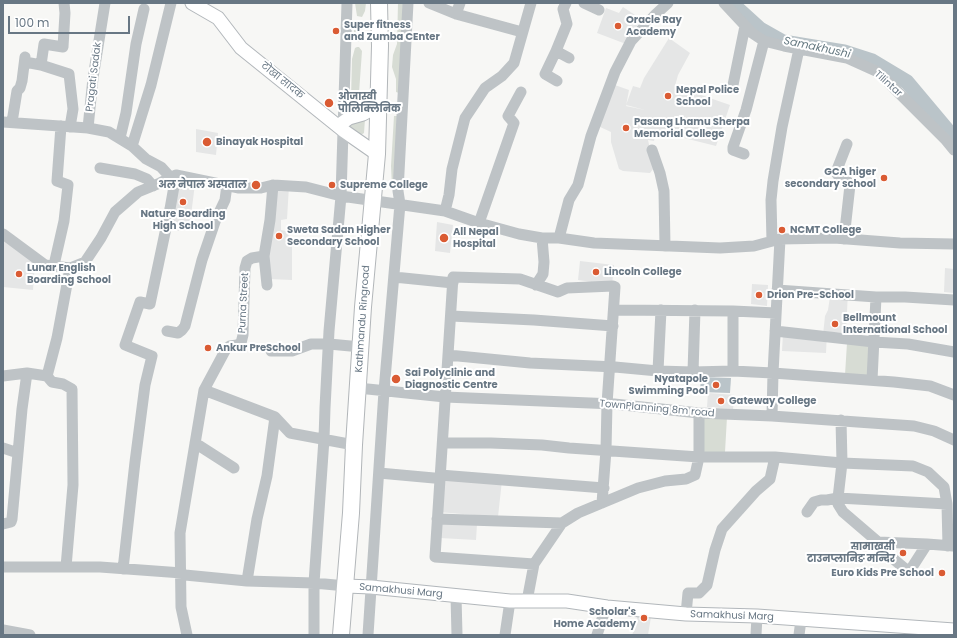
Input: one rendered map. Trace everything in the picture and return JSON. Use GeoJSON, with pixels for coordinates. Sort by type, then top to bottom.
{"type":"FeatureCollection","features":[{"type":"Feature","properties":{"kind":"highway","name":"Kathmandu Ringroad"},"geometry":{"type":"LineString","coordinates":[[341,635],[346,586],[363,307],[374,200],[377,154],[380,46],[379,3]]}},
{"type":"Feature","properties":{"kind":"main road","name":"टोखा सादक"},"geometry":{"type":"LineString","coordinates":[[192,3],[218,18],[241,48],[377,154]]}},
{"type":"Feature","properties":{"kind":"main road"},"geometry":{"type":"LineString","coordinates":[[342,126],[378,106]]}},
{"type":"Feature","properties":{"kind":"main road","name":"Samakhusi Marg"},"geometry":{"type":"LineString","coordinates":[[346,586],[371,587],[510,601],[567,601],[607,607],[686,614],[756,616],[954,630]]}},
{"type":"Feature","properties":{"kind":"street"},"geometry":{"type":"LineString","coordinates":[[41,65],[44,44],[63,47],[65,13],[64,3]]}},
{"type":"Feature","properties":{"kind":"street","name":"Pragati Sadak"},"geometry":{"type":"LineString","coordinates":[[88,128],[93,78],[105,3]]}},
{"type":"Feature","properties":{"kind":"street"},"geometry":{"type":"LineString","coordinates":[[132,146],[152,78],[171,3]]}},
{"type":"Feature","properties":{"kind":"street"},"geometry":{"type":"LineString","coordinates":[[314,635],[314,583],[324,439],[324,408],[341,196],[347,3]]}},
{"type":"Feature","properties":{"kind":"street"},"geometry":{"type":"LineString","coordinates":[[368,635],[384,391],[400,204],[398,191],[408,3]]}},
{"type":"Feature","properties":{"kind":"street"},"geometry":{"type":"LineString","coordinates":[[429,3],[458,8],[522,32]]}},
{"type":"Feature","properties":{"kind":"street"},"geometry":{"type":"LineString","coordinates":[[445,211],[449,196],[452,169],[465,118],[485,88],[502,76],[514,63],[531,3]]}},
{"type":"Feature","properties":{"kind":"street"},"geometry":{"type":"LineString","coordinates":[[557,81],[545,74],[567,24],[563,9],[566,3]]}},
{"type":"Feature","properties":{"kind":"street"},"geometry":{"type":"LineString","coordinates":[[584,3],[599,10]]}},
{"type":"Feature","properties":{"kind":"street"},"geometry":{"type":"LineString","coordinates":[[559,238],[570,200],[578,185],[591,136],[615,72],[632,41],[668,3]]}},
{"type":"Feature","properties":{"kind":"street","name":"Tilintar"},"geometry":{"type":"LineString","coordinates":[[724,3],[752,33],[764,41],[847,58],[878,72],[945,139],[954,150]]}},
{"type":"Feature","properties":{"kind":"street"},"geometry":{"type":"LineString","coordinates":[[120,138],[126,113],[136,44],[144,9]]}},
{"type":"Feature","properties":{"kind":"street"},"geometry":{"type":"LineString","coordinates":[[733,85],[745,26]]}},
{"type":"Feature","properties":{"kind":"street"},"geometry":{"type":"LineString","coordinates":[[744,154],[734,150],[733,147],[746,110],[764,41]]}},
{"type":"Feature","properties":{"kind":"street"},"geometry":{"type":"LineString","coordinates":[[772,416],[772,373],[777,290],[776,240],[771,200],[782,128],[799,49]]}},
{"type":"Feature","properties":{"kind":"street"},"geometry":{"type":"LineString","coordinates":[[556,51],[569,58]]}},
{"type":"Feature","properties":{"kind":"street"},"geometry":{"type":"LineString","coordinates":[[54,265],[64,221],[68,185],[57,181],[66,127],[73,109],[69,74],[25,59],[20,88],[17,91],[8,122],[66,127],[88,128],[109,132],[132,146],[146,159],[161,167],[173,176],[239,188],[261,188],[273,185],[306,187],[341,196],[445,211],[479,223],[519,234],[542,238],[720,248],[754,246],[776,240],[844,239],[900,243],[954,244]]}},
{"type":"Feature","properties":{"kind":"street"},"geometry":{"type":"LineString","coordinates":[[479,223],[514,124],[508,116],[521,92]]}},
{"type":"Feature","properties":{"kind":"street"},"geometry":{"type":"LineString","coordinates":[[844,239],[850,185],[837,174],[838,167],[847,144]]}},
{"type":"Feature","properties":{"kind":"street"},"geometry":{"type":"LineString","coordinates":[[652,150],[660,173],[664,191],[665,246]]}},
{"type":"Feature","properties":{"kind":"street"},"geometry":{"type":"LineString","coordinates":[[100,168],[135,174],[147,179],[153,186]]}},
{"type":"Feature","properties":{"kind":"street"},"geometry":{"type":"LineString","coordinates":[[3,234],[45,265],[70,268],[85,262],[101,238],[115,212],[138,192],[173,176]]}},
{"type":"Feature","properties":{"kind":"street"},"geometry":{"type":"LineString","coordinates":[[123,569],[134,462],[145,385],[152,356],[125,345],[140,302],[150,304],[170,209],[173,176]]}},
{"type":"Feature","properties":{"kind":"street"},"geometry":{"type":"LineString","coordinates":[[167,331],[178,332],[185,326],[202,260],[216,219],[226,200],[227,185]]}},
{"type":"Feature","properties":{"kind":"street"},"geometry":{"type":"LineString","coordinates":[[268,285],[264,256],[270,220],[273,185]]}},
{"type":"Feature","properties":{"kind":"street"},"geometry":{"type":"LineString","coordinates":[[536,285],[543,274],[544,262],[542,238]]}},
{"type":"Feature","properties":{"kind":"street","name":"Purna Street"},"geometry":{"type":"LineString","coordinates":[[204,390],[226,348],[241,343],[243,335],[245,268],[247,261],[252,258],[264,256]]}},
{"type":"Feature","properties":{"kind":"street"},"geometry":{"type":"LineString","coordinates":[[47,376],[57,338],[70,268]]}},
{"type":"Feature","properties":{"kind":"street"},"geometry":{"type":"LineString","coordinates":[[394,277],[453,283]]}},
{"type":"Feature","properties":{"kind":"street"},"geometry":{"type":"LineString","coordinates":[[534,564],[435,557],[437,477],[443,443],[453,277],[520,279],[558,292],[567,288],[615,288],[609,367],[606,450],[602,503]]}},
{"type":"Feature","properties":{"kind":"street"},"geometry":{"type":"LineString","coordinates":[[777,290],[876,297],[954,300]]}},
{"type":"Feature","properties":{"kind":"street"},"geometry":{"type":"LineString","coordinates":[[872,380],[876,297]]}},
{"type":"Feature","properties":{"kind":"street"},"geometry":{"type":"LineString","coordinates":[[614,310],[695,310],[776,313]]}},
{"type":"Feature","properties":{"kind":"street"},"geometry":{"type":"LineString","coordinates":[[658,370],[661,310]]}},
{"type":"Feature","properties":{"kind":"street"},"geometry":{"type":"LineString","coordinates":[[694,372],[695,310]]}},
{"type":"Feature","properties":{"kind":"street"},"geometry":{"type":"LineString","coordinates":[[733,311],[733,371]]}},
{"type":"Feature","properties":{"kind":"street"},"geometry":{"type":"LineString","coordinates":[[451,316],[613,326]]}},
{"type":"Feature","properties":{"kind":"street"},"geometry":{"type":"LineString","coordinates":[[775,331],[874,342],[908,344],[954,352]]}},
{"type":"Feature","properties":{"kind":"street"},"geometry":{"type":"LineString","coordinates":[[271,350],[292,351],[311,344],[361,346]]}},
{"type":"Feature","properties":{"kind":"street"},"geometry":{"type":"LineString","coordinates":[[448,355],[530,363],[694,372],[733,371],[872,380],[930,386],[954,395]]}},
{"type":"Feature","properties":{"kind":"street"},"geometry":{"type":"LineString","coordinates":[[3,376],[27,373],[47,376],[52,382],[63,384],[72,389],[73,485],[66,567]]}},
{"type":"Feature","properties":{"kind":"street"},"geometry":{"type":"LineString","coordinates":[[3,524],[11,522],[12,519],[27,373]]}},
{"type":"Feature","properties":{"kind":"street","name":"TownPlanning 8m road"},"geometry":{"type":"LineString","coordinates":[[358,388],[445,397],[607,404],[699,413],[841,420],[914,426],[934,431],[954,440]]}},
{"type":"Feature","properties":{"kind":"street"},"geometry":{"type":"LineString","coordinates":[[187,635],[181,607],[182,573],[180,533],[204,390],[275,417],[290,433],[354,445]]}},
{"type":"Feature","properties":{"kind":"street"},"geometry":{"type":"LineString","coordinates":[[527,601],[534,564],[562,523],[578,513],[638,488],[665,481],[686,479],[695,475],[698,457],[699,413]]}},
{"type":"Feature","properties":{"kind":"street"},"geometry":{"type":"LineString","coordinates":[[246,582],[257,520],[267,476],[275,417]]}},
{"type":"Feature","properties":{"kind":"street"},"geometry":{"type":"LineString","coordinates":[[841,420],[842,463],[838,504],[843,512],[878,542],[885,552],[909,572],[927,544]]}},
{"type":"Feature","properties":{"kind":"street"},"geometry":{"type":"LineString","coordinates":[[195,443],[234,468]]}},
{"type":"Feature","properties":{"kind":"street"},"geometry":{"type":"LineString","coordinates":[[443,443],[542,445],[698,457],[774,457],[842,463],[913,466],[928,472],[944,486],[951,546],[878,542]]}},
{"type":"Feature","properties":{"kind":"street"},"geometry":{"type":"LineString","coordinates":[[3,448],[18,453]]}},
{"type":"Feature","properties":{"kind":"street"},"geometry":{"type":"LineString","coordinates":[[686,614],[688,593],[699,593],[707,585],[714,550],[722,529],[756,491],[770,479],[774,457]]}},
{"type":"Feature","properties":{"kind":"street"},"geometry":{"type":"LineString","coordinates":[[379,473],[604,488]]}},
{"type":"Feature","properties":{"kind":"street"},"geometry":{"type":"LineString","coordinates":[[807,512],[814,502],[838,498],[947,504]]}},
{"type":"Feature","properties":{"kind":"street"},"geometry":{"type":"LineString","coordinates":[[437,519],[562,523]]}},
{"type":"Feature","properties":{"kind":"street"},"geometry":{"type":"LineString","coordinates":[[3,567],[123,569],[182,573],[185,575],[246,582],[314,583],[346,586]]}},
{"type":"Feature","properties":{"kind":"street","name":"Samakhusi Marg"},"geometry":{"type":"LineString","coordinates":[[456,596],[457,635]]}},
{"type":"Feature","properties":{"kind":"street"},"geometry":{"type":"LineString","coordinates":[[505,635],[510,601]]}},
{"type":"Feature","properties":{"kind":"street"},"geometry":{"type":"LineString","coordinates":[[597,635],[607,607]]}},
{"type":"Feature","properties":{"kind":"street"},"geometry":{"type":"LineString","coordinates":[[756,616],[756,635]]}},
{"type":"Feature","properties":{"kind":"street"},"geometry":{"type":"LineString","coordinates":[[799,635],[801,620]]}},
{"type":"Feature","properties":{"kind":"street"},"geometry":{"type":"LineString","coordinates":[[3,630],[30,635]]}},
{"type":"Feature","properties":{"kind":"shaded area"},"geometry":{"type":"Polygon","coordinates":[[[355,3],[366,3],[365,11],[362,17],[357,16],[355,3]]]}},
{"type":"Feature","properties":{"kind":"shaded area"},"geometry":{"type":"Polygon","coordinates":[[[398,3],[403,3],[399,93],[396,92],[396,79],[392,67],[393,55],[397,44],[398,3]]]}},
{"type":"Feature","properties":{"kind":"shaded area","name":"Oracle Ray Academy"},"geometry":{"type":"Polygon","coordinates":[[[623,7],[641,19],[626,44],[597,33],[606,8],[619,13],[623,7]]]}},
{"type":"Feature","properties":{"kind":"shaded area"},"geometry":{"type":"Polygon","coordinates":[[[357,23],[363,25],[361,41],[358,42],[354,38],[354,26],[357,23]]]}},
{"type":"Feature","properties":{"kind":"shaded area","name":"Nepal Police School"},"geometry":{"type":"Polygon","coordinates":[[[669,38],[690,53],[678,75],[675,86],[730,105],[716,146],[656,131],[654,141],[648,140],[654,168],[650,173],[623,171],[619,169],[611,142],[611,132],[598,126],[612,84],[629,90],[626,104],[633,86],[640,88],[644,78],[669,38]]]}},
{"type":"Feature","properties":{"kind":"shaded area"},"geometry":{"type":"Polygon","coordinates":[[[359,47],[362,51],[358,107],[355,109],[351,99],[352,59],[355,48],[359,47]]]}},
{"type":"Feature","properties":{"kind":"shaded area"},"geometry":{"type":"Polygon","coordinates":[[[394,116],[397,116],[394,193],[392,187],[391,166],[394,116]]]}},
{"type":"Feature","properties":{"kind":"shaded area"},"geometry":{"type":"Polygon","coordinates":[[[365,119],[364,133],[361,135],[346,125],[365,119]]]}},
{"type":"Feature","properties":{"kind":"shaded area","name":"Binayak Hospital"},"geometry":{"type":"Polygon","coordinates":[[[196,129],[218,133],[216,155],[196,152],[196,129]]]}},
{"type":"Feature","properties":{"kind":"shaded area","name":"Nature Boarding High School"},"geometry":{"type":"Polygon","coordinates":[[[177,181],[195,184],[190,223],[182,221],[179,231],[167,228],[177,181]]]}},
{"type":"Feature","properties":{"kind":"shaded area","name":"Sweta Sadan Higher Secondary School"},"geometry":{"type":"Polygon","coordinates":[[[274,186],[289,186],[287,219],[281,220],[281,230],[286,231],[292,241],[292,280],[269,279],[267,246],[274,186]]]}},
{"type":"Feature","properties":{"kind":"shaded area","name":"All Nepal Hospital"},"geometry":{"type":"Polygon","coordinates":[[[437,222],[453,225],[450,253],[435,251],[437,222]]]}},
{"type":"Feature","properties":{"kind":"shaded area","name":"Lunar English Boarding School"},"geometry":{"type":"Polygon","coordinates":[[[3,238],[35,262],[33,290],[3,287],[3,238]]]}},
{"type":"Feature","properties":{"kind":"shaded area","name":"Lincoln College"},"geometry":{"type":"Polygon","coordinates":[[[580,261],[614,265],[612,285],[578,280],[580,261]]]}},
{"type":"Feature","properties":{"kind":"shaded area"},"geometry":{"type":"Polygon","coordinates":[[[945,268],[954,269],[954,293],[944,292],[945,268]]]}},
{"type":"Feature","properties":{"kind":"shaded area","name":"Drion Pre-School"},"geometry":{"type":"Polygon","coordinates":[[[752,284],[768,285],[767,306],[751,304],[752,284]]]}},
{"type":"Feature","properties":{"kind":"shaded area","name":"Bellmount International School"},"geometry":{"type":"Polygon","coordinates":[[[831,290],[848,291],[846,333],[827,332],[826,353],[782,351],[783,333],[823,335],[825,316],[828,310],[831,290]]]}},
{"type":"Feature","properties":{"kind":"shaded area"},"geometry":{"type":"Polygon","coordinates":[[[847,343],[872,345],[870,377],[845,375],[847,343]]]}},
{"type":"Feature","properties":{"kind":"shaded area","name":"Nyatapole Swimming Pool"},"geometry":{"type":"Polygon","coordinates":[[[701,377],[731,378],[730,393],[700,392],[701,377]]]}},
{"type":"Feature","properties":{"kind":"shaded area","name":"Gateway College"},"geometry":{"type":"Polygon","coordinates":[[[708,393],[735,395],[733,409],[707,407],[708,393]]]}},
{"type":"Feature","properties":{"kind":"shaded area"},"geometry":{"type":"Polygon","coordinates":[[[727,417],[725,452],[702,453],[703,418],[727,417]]]}},
{"type":"Feature","properties":{"kind":"shaded area"},"geometry":{"type":"Polygon","coordinates":[[[441,475],[502,480],[498,517],[438,512],[441,475]]]}},
{"type":"Feature","properties":{"kind":"shaded area"},"geometry":{"type":"Polygon","coordinates":[[[441,522],[477,524],[476,540],[440,538],[441,522]]]}},
{"type":"Feature","properties":{"kind":"shaded area","name":"Scholar's Home Academy"},"geometry":{"type":"Polygon","coordinates":[[[638,609],[652,611],[648,635],[632,635],[636,625],[638,609]]]}},
{"type":"Feature","properties":{"kind":"waterway","name":"Samakhushi"},"geometry":{"type":"LineString","coordinates":[[733,3],[760,29],[783,42],[844,52],[872,61],[907,82],[954,138]]}},
{"type":"Feature","properties":{"kind":"place","name":"Oracle Ray Academy"},"geometry":{"type":"Point","coordinates":[618,26]}},
{"type":"Feature","properties":{"kind":"place","name":"Super fitness and Zumba CEnter"},"geometry":{"type":"Point","coordinates":[336,31]}},
{"type":"Feature","properties":{"kind":"place","name":"Nepal Police School"},"geometry":{"type":"Point","coordinates":[668,96]}},
{"type":"Feature","properties":{"kind":"place","name":"ओजास्वी पोलिक्लिनिक"},"geometry":{"type":"Point","coordinates":[329,103]}},
{"type":"Feature","properties":{"kind":"place","name":"Pasang Lhamu Sherpa Memorial College"},"geometry":{"type":"Point","coordinates":[626,128]}},
{"type":"Feature","properties":{"kind":"place","name":"Binayak Hospital"},"geometry":{"type":"Point","coordinates":[207,142]}},
{"type":"Feature","properties":{"kind":"place","name":"GCA higer secondary school"},"geometry":{"type":"Point","coordinates":[884,178]}},
{"type":"Feature","properties":{"kind":"place","name":"अल नेपाल अस्पताल"},"geometry":{"type":"Point","coordinates":[256,185]}},
{"type":"Feature","properties":{"kind":"place","name":"Supreme College"},"geometry":{"type":"Point","coordinates":[332,185]}},
{"type":"Feature","properties":{"kind":"place","name":"Nature Boarding High School"},"geometry":{"type":"Point","coordinates":[183,202]}},
{"type":"Feature","properties":{"kind":"place","name":"NCMT College"},"geometry":{"type":"Point","coordinates":[782,230]}},
{"type":"Feature","properties":{"kind":"place","name":"Sweta Sadan Higher Secondary School"},"geometry":{"type":"Point","coordinates":[279,236]}},
{"type":"Feature","properties":{"kind":"place","name":"All Nepal Hospital"},"geometry":{"type":"Point","coordinates":[444,238]}},
{"type":"Feature","properties":{"kind":"place","name":"Lincoln College"},"geometry":{"type":"Point","coordinates":[596,272]}},
{"type":"Feature","properties":{"kind":"place","name":"Lunar English Boarding School"},"geometry":{"type":"Point","coordinates":[19,274]}},
{"type":"Feature","properties":{"kind":"place","name":"Drion Pre-School"},"geometry":{"type":"Point","coordinates":[759,295]}},
{"type":"Feature","properties":{"kind":"place","name":"Bellmount International School"},"geometry":{"type":"Point","coordinates":[835,324]}},
{"type":"Feature","properties":{"kind":"place","name":"Ankur PreSchool"},"geometry":{"type":"Point","coordinates":[208,348]}},
{"type":"Feature","properties":{"kind":"place","name":"Sai Polyclinic and Diagnostic Centre"},"geometry":{"type":"Point","coordinates":[396,379]}},
{"type":"Feature","properties":{"kind":"place","name":"Nyatapole Swimming Pool"},"geometry":{"type":"Point","coordinates":[716,385]}},
{"type":"Feature","properties":{"kind":"place","name":"Gateway College"},"geometry":{"type":"Point","coordinates":[721,401]}},
{"type":"Feature","properties":{"kind":"place","name":"सामाखुसी टाउनप्लानिङ मन्दिर"},"geometry":{"type":"Point","coordinates":[903,553]}},
{"type":"Feature","properties":{"kind":"place","name":"Euro Kids Pre School"},"geometry":{"type":"Point","coordinates":[942,573]}},
{"type":"Feature","properties":{"kind":"place","name":"Scholar's Home Academy"},"geometry":{"type":"Point","coordinates":[644,618]}}]}
